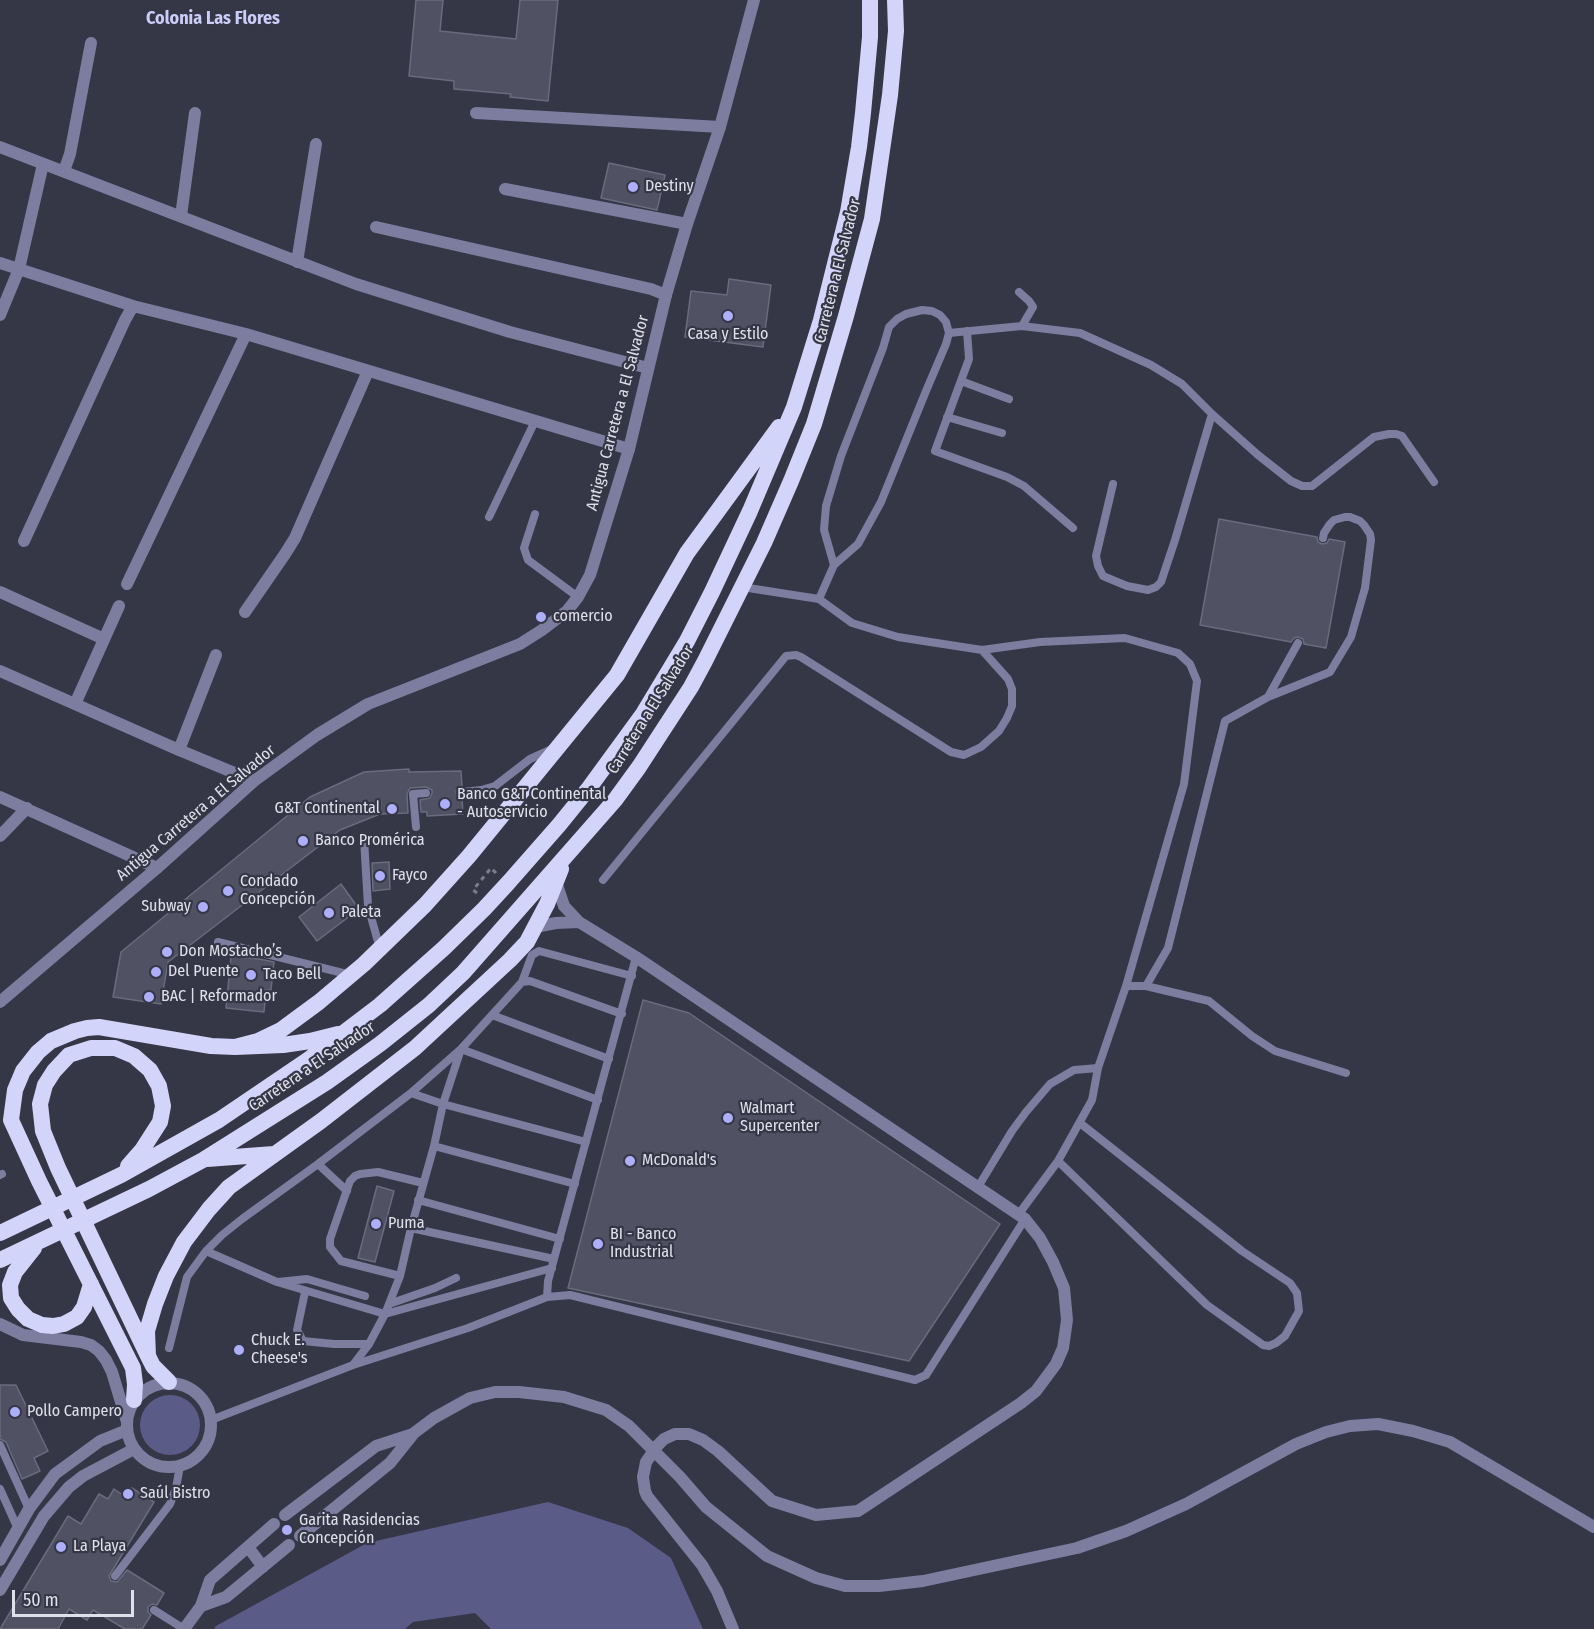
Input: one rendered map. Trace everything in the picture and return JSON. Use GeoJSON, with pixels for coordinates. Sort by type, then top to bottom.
{"type":"FeatureCollection","features":[{"type":"Feature","properties":{"kind":"highway","name":"Carretera a El Salvador"},"geometry":{"type":"LineString","coordinates":[[0,1233],[121,1175],[219,1120],[345,1033],[380,1005],[410,980],[484,909],[559,825],[643,714],[687,641],[750,511],[794,407],[821,320],[848,212],[863,113],[870,37],[870,0]]}},
{"type":"Feature","properties":{"kind":"highway","name":"Carretera a El Salvador"},"geometry":{"type":"LineString","coordinates":[[0,1260],[149,1189],[203,1160],[327,1082],[380,1044],[429,1005],[463,973],[615,800],[658,739],[705,661],[764,543],[814,424],[872,219],[890,95],[896,31],[896,0]]}},
{"type":"Feature","properties":{"kind":"highway"},"geometry":{"type":"LineString","coordinates":[[235,1047],[258,1041],[281,1030],[303,1015],[380,949],[425,905],[469,856],[617,675],[687,553],[794,407]]}},
{"type":"Feature","properties":{"kind":"highway"},"geometry":{"type":"LineString","coordinates":[[148,1356],[147,1330],[166,1276],[184,1242],[209,1209],[229,1187],[415,1048],[510,960],[527,942],[548,904],[567,855]]}},
{"type":"Feature","properties":{"kind":"highway"},"geometry":{"type":"LineString","coordinates":[[134,1400],[133,1368],[11,1120],[15,1090],[23,1071],[38,1052],[51,1041],[87,1028],[99,1027],[211,1046],[235,1047],[283,1045],[345,1033]]}},
{"type":"Feature","properties":{"kind":"highway"},"geometry":{"type":"LineString","coordinates":[[121,1175],[142,1150],[160,1122],[163,1106],[159,1086],[150,1070],[134,1056],[115,1048],[91,1047],[69,1055],[45,1085],[40,1104],[44,1131],[58,1168],[148,1356],[153,1366],[169,1382]]}},
{"type":"Feature","properties":{"kind":"highway"},"geometry":{"type":"LineString","coordinates":[[203,1160],[276,1154]]}},
{"type":"Feature","properties":{"kind":"highway"},"geometry":{"type":"LineString","coordinates":[[44,1239],[23,1260],[10,1285],[11,1298],[28,1319],[53,1326],[64,1324],[77,1317],[84,1306],[90,1284]]}},
{"type":"Feature","properties":{"kind":"street","name":"Antigua Carretera a El Salvador"},"geometry":{"type":"LineString","coordinates":[[0,1002],[254,782],[317,735],[368,704],[520,644],[567,611],[578,597],[590,575],[629,449],[666,295],[720,127],[754,0]]}},
{"type":"Feature","properties":{"kind":"street"},"geometry":{"type":"LineString","coordinates":[[64,171],[70,154],[91,43]]}},
{"type":"Feature","properties":{"kind":"street"},"geometry":{"type":"LineString","coordinates":[[181,216],[195,113]]}},
{"type":"Feature","properties":{"kind":"street"},"geometry":{"type":"LineString","coordinates":[[476,113],[720,127]]}},
{"type":"Feature","properties":{"kind":"street"},"geometry":{"type":"LineString","coordinates":[[297,262],[316,144]]}},
{"type":"Feature","properties":{"kind":"street"},"geometry":{"type":"LineString","coordinates":[[0,147],[297,262],[406,300],[510,332],[648,368]]}},
{"type":"Feature","properties":{"kind":"street"},"geometry":{"type":"LineString","coordinates":[[0,315],[19,268],[43,164]]}},
{"type":"Feature","properties":{"kind":"street"},"geometry":{"type":"LineString","coordinates":[[505,189],[687,224]]}},
{"type":"Feature","properties":{"kind":"street"},"geometry":{"type":"LineString","coordinates":[[376,226],[666,295]]}},
{"type":"Feature","properties":{"kind":"street"},"geometry":{"type":"LineString","coordinates":[[0,263],[133,306],[246,334],[629,449]]}},
{"type":"Feature","properties":{"kind":"street"},"geometry":{"type":"LineString","coordinates":[[24,541],[133,306]]}},
{"type":"Feature","properties":{"kind":"street"},"geometry":{"type":"LineString","coordinates":[[127,584],[246,334]]}},
{"type":"Feature","properties":{"kind":"street"},"geometry":{"type":"LineString","coordinates":[[245,612],[295,538],[368,371]]}},
{"type":"Feature","properties":{"kind":"street"},"geometry":{"type":"LineString","coordinates":[[0,592],[104,639]]}},
{"type":"Feature","properties":{"kind":"street"},"geometry":{"type":"LineString","coordinates":[[75,704],[119,606]]}},
{"type":"Feature","properties":{"kind":"street"},"geometry":{"type":"LineString","coordinates":[[179,750],[216,655]]}},
{"type":"Feature","properties":{"kind":"street"},"geometry":{"type":"LineString","coordinates":[[0,671],[254,782]]}},
{"type":"Feature","properties":{"kind":"street"},"geometry":{"type":"LineString","coordinates":[[0,796],[157,868]]}},
{"type":"Feature","properties":{"kind":"street"},"geometry":{"type":"LineString","coordinates":[[0,836],[27,808]]}},
{"type":"Feature","properties":{"kind":"street"},"geometry":{"type":"LineString","coordinates":[[556,882],[564,906],[579,922],[636,957],[1022,1217],[1040,1238],[1064,1288],[1067,1320],[1063,1348],[1056,1364],[1036,1391],[858,1511],[816,1515],[772,1501],[718,1451],[703,1440],[689,1434],[675,1434],[664,1439],[653,1450],[644,1470],[643,1484],[647,1496],[702,1565],[717,1591],[733,1629]]}},
{"type":"Feature","properties":{"kind":"street"},"geometry":{"type":"LineString","coordinates":[[535,927],[579,922]]}},
{"type":"Feature","properties":{"kind":"street"},"geometry":{"type":"LineString","coordinates":[[0,1324],[23,1335],[81,1342],[99,1351],[112,1372],[127,1426],[134,1449],[154,1465],[180,1466],[191,1461],[203,1449],[210,1432],[211,1420],[201,1398],[181,1384],[169,1382],[150,1387],[134,1400],[127,1426],[100,1441],[55,1474],[29,1509],[0,1560]]}},
{"type":"Feature","properties":{"kind":"street"},"geometry":{"type":"LineString","coordinates":[[300,1536],[390,1463],[414,1433],[434,1418],[470,1398],[495,1392],[564,1397],[606,1410],[629,1426],[680,1477],[706,1507],[767,1556],[816,1578],[845,1586],[879,1586],[923,1581],[1077,1548],[1126,1531],[1186,1504],[1296,1444],[1326,1432],[1350,1426],[1378,1424],[1450,1442],[1594,1527]]}},
{"type":"Feature","properties":{"kind":"street"},"geometry":{"type":"LineString","coordinates":[[285,1515],[376,1446],[414,1433]]}},
{"type":"Feature","properties":{"kind":"street"},"geometry":{"type":"LineString","coordinates":[[0,1590],[44,1516],[69,1487],[83,1476],[134,1449]]}},
{"type":"Feature","properties":{"kind":"street"},"geometry":{"type":"LineString","coordinates":[[184,1629],[201,1606],[210,1580],[274,1524]]}},
{"type":"Feature","properties":{"kind":"street"},"geometry":{"type":"LineString","coordinates":[[201,1606],[226,1597],[289,1545]]}},
{"type":"Feature","properties":{"kind":"street"},"geometry":{"type":"LineString","coordinates":[[248,1547],[263,1567]]}},
{"type":"Feature","properties":{"kind":"lane"},"geometry":{"type":"LineString","coordinates":[[1019,292],[1033,307],[1022,326]]}},
{"type":"Feature","properties":{"kind":"lane"},"geometry":{"type":"LineString","coordinates":[[819,600],[834,565],[858,544],[881,502],[946,344],[949,333],[946,321],[932,311],[922,310],[906,314],[889,327],[841,456],[826,506],[824,530],[834,565]]}},
{"type":"Feature","properties":{"kind":"lane"},"geometry":{"type":"LineString","coordinates":[[949,333],[1022,326],[1080,333],[1151,365],[1182,384],[1212,414],[1275,468],[1291,481],[1302,486],[1312,486],[1374,437],[1389,434],[1402,436],[1434,482]]}},
{"type":"Feature","properties":{"kind":"lane"},"geometry":{"type":"LineString","coordinates":[[967,331],[969,359],[936,452],[1006,477],[1024,486],[1073,528]]}},
{"type":"Feature","properties":{"kind":"lane"},"geometry":{"type":"LineString","coordinates":[[961,381],[1009,399]]}},
{"type":"Feature","properties":{"kind":"lane"},"geometry":{"type":"LineString","coordinates":[[1113,484],[1096,555],[1098,566],[1103,576],[1127,586],[1148,590],[1161,582],[1212,414]]}},
{"type":"Feature","properties":{"kind":"lane"},"geometry":{"type":"LineString","coordinates":[[947,417],[1002,433]]}},
{"type":"Feature","properties":{"kind":"lane"},"geometry":{"type":"LineString","coordinates":[[489,517],[535,421]]}},
{"type":"Feature","properties":{"kind":"lane"},"geometry":{"type":"LineString","coordinates":[[535,514],[524,548],[528,561],[578,597]]}},
{"type":"Feature","properties":{"kind":"lane"},"geometry":{"type":"LineString","coordinates":[[1146,986],[1168,948],[1225,721],[1268,696],[1330,672],[1351,637],[1365,588],[1370,534],[1360,521],[1345,517],[1334,520],[1326,528],[1323,538]]}},
{"type":"Feature","properties":{"kind":"lane"},"geometry":{"type":"LineString","coordinates":[[211,1420],[353,1365],[468,1328],[547,1297],[570,1296],[915,1380],[926,1375],[1058,1161],[1092,1100],[1098,1068],[1126,986],[1184,784],[1197,681],[1190,664],[1178,652],[1125,638],[1040,642],[982,650],[898,638],[852,623],[819,600],[742,587]]}},
{"type":"Feature","properties":{"kind":"lane"},"geometry":{"type":"LineString","coordinates":[[1268,696],[1298,643]]}},
{"type":"Feature","properties":{"kind":"lane"},"geometry":{"type":"LineString","coordinates":[[603,879],[786,656],[801,657],[951,752],[964,755],[981,747],[999,730],[1012,706],[1012,689],[1008,679],[982,650]]}},
{"type":"Feature","properties":{"kind":"lane"},"geometry":{"type":"LineString","coordinates":[[462,792],[495,786],[530,759],[558,747]]}},
{"type":"Feature","properties":{"kind":"lane"},"geometry":{"type":"LineString","coordinates":[[416,827],[413,794],[426,793]]}},
{"type":"Feature","properties":{"kind":"lane"},"geometry":{"type":"LineString","coordinates":[[364,839],[368,906],[380,949]]}},
{"type":"Feature","properties":{"kind":"lane"},"geometry":{"type":"LineString","coordinates":[[218,942],[352,975]]}},
{"type":"Feature","properties":{"kind":"lane"},"geometry":{"type":"LineString","coordinates":[[522,982],[532,954],[539,951],[632,976]]}},
{"type":"Feature","properties":{"kind":"lane"},"geometry":{"type":"LineString","coordinates":[[547,1297],[554,1259],[636,957]]}},
{"type":"Feature","properties":{"kind":"lane"},"geometry":{"type":"LineString","coordinates":[[169,1348],[187,1277],[206,1251],[242,1219],[411,1093],[460,1049],[516,986],[530,981],[622,1014]]}},
{"type":"Feature","properties":{"kind":"lane"},"geometry":{"type":"LineString","coordinates":[[1126,986],[1146,986],[1209,1001],[1252,1036],[1275,1051],[1346,1073]]}},
{"type":"Feature","properties":{"kind":"lane"},"geometry":{"type":"LineString","coordinates":[[492,1015],[609,1059]]}},
{"type":"Feature","properties":{"kind":"lane"},"geometry":{"type":"LineString","coordinates":[[460,1049],[598,1100]]}},
{"type":"Feature","properties":{"kind":"lane"},"geometry":{"type":"LineString","coordinates":[[353,1365],[369,1344],[385,1314],[400,1276],[443,1104],[460,1049]]}},
{"type":"Feature","properties":{"kind":"lane"},"geometry":{"type":"LineString","coordinates":[[978,1187],[1012,1131],[1050,1084],[1074,1070],[1098,1068]]}},
{"type":"Feature","properties":{"kind":"lane"},"geometry":{"type":"LineString","coordinates":[[411,1093],[443,1104],[586,1142]]}},
{"type":"Feature","properties":{"kind":"lane"},"geometry":{"type":"LineString","coordinates":[[1058,1161],[1207,1305],[1263,1345],[1269,1346],[1285,1336],[1299,1311],[1297,1293],[1290,1283],[1242,1251],[1080,1123]]}},
{"type":"Feature","properties":{"kind":"lane"},"geometry":{"type":"LineString","coordinates":[[434,1146],[575,1184]]}},
{"type":"Feature","properties":{"kind":"lane"},"geometry":{"type":"LineString","coordinates":[[318,1164],[347,1191]]}},
{"type":"Feature","properties":{"kind":"lane"},"geometry":{"type":"LineString","coordinates":[[400,1276],[341,1261],[330,1247],[330,1239],[347,1191],[355,1176],[378,1172],[423,1183]]}},
{"type":"Feature","properties":{"kind":"lane"},"geometry":{"type":"LineString","coordinates":[[418,1200],[560,1239]]}},
{"type":"Feature","properties":{"kind":"lane"},"geometry":{"type":"LineString","coordinates":[[411,1228],[554,1259]]}},
{"type":"Feature","properties":{"kind":"lane"},"geometry":{"type":"LineString","coordinates":[[206,1251],[305,1292],[385,1314],[552,1268]]}},
{"type":"Feature","properties":{"kind":"lane"},"geometry":{"type":"LineString","coordinates":[[389,1304],[456,1278]]}},
{"type":"Feature","properties":{"kind":"lane"},"geometry":{"type":"LineString","coordinates":[[277,1282],[307,1279],[365,1296]]}},
{"type":"Feature","properties":{"kind":"lane"},"geometry":{"type":"LineString","coordinates":[[305,1292],[297,1330],[303,1341],[369,1344]]}},
{"type":"Feature","properties":{"kind":"lane"},"geometry":{"type":"LineString","coordinates":[[0,1445],[29,1509]]}},
{"type":"Feature","properties":{"kind":"lane"},"geometry":{"type":"LineString","coordinates":[[116,1576],[170,1504],[180,1466]]}},
{"type":"Feature","properties":{"kind":"lane"},"geometry":{"type":"LineString","coordinates":[[0,1489],[18,1529]]}},
{"type":"Feature","properties":{"kind":"lane"},"geometry":{"type":"LineString","coordinates":[[154,1610],[184,1629]]}},
{"type":"Feature","properties":{"kind":"path"},"geometry":{"type":"LineString","coordinates":[[473,890],[491,868]]}},
{"type":"Feature","properties":{"kind":"shaded area"},"geometry":{"type":"Polygon","coordinates":[[[170,1395],[187,1400],[195,1408],[200,1425],[195,1442],[187,1450],[170,1455],[153,1450],[145,1442],[140,1425],[145,1408],[153,1400],[170,1395]]]}},
{"type":"Feature","properties":{"kind":"shaded area"},"geometry":{"type":"Polygon","coordinates":[[[548,1502],[628,1528],[671,1558],[703,1629],[491,1629],[475,1613],[413,1622],[405,1629],[214,1629],[367,1543],[548,1502]]]}},
{"type":"Feature","properties":{"kind":"building"},"geometry":{"type":"Polygon","coordinates":[[[416,0],[443,0],[440,31],[516,39],[520,0],[558,0],[548,101],[510,97],[511,94],[454,89],[454,81],[409,76],[416,0]]]}},
{"type":"Feature","properties":{"kind":"building","name":"Destiny"},"geometry":{"type":"Polygon","coordinates":[[[609,163],[665,175],[657,210],[601,198],[609,163]]]}},
{"type":"Feature","properties":{"kind":"building","name":"Casa y Estilo"},"geometry":{"type":"Polygon","coordinates":[[[729,279],[771,285],[763,347],[685,337],[691,291],[727,295],[729,279]]]}},
{"type":"Feature","properties":{"kind":"building"},"geometry":{"type":"Polygon","coordinates":[[[1219,519],[1317,537],[1318,542],[1322,544],[1327,543],[1329,539],[1345,542],[1326,648],[1304,644],[1303,639],[1298,637],[1291,642],[1200,625],[1219,519]]]}},
{"type":"Feature","properties":{"kind":"building","name":"Condado Concepción"},"geometry":{"type":"Polygon","coordinates":[[[409,769],[409,772],[461,771],[462,786],[458,787],[456,792],[457,796],[462,798],[463,814],[427,816],[427,812],[421,812],[420,800],[430,798],[432,790],[426,787],[410,788],[407,794],[408,813],[380,814],[340,830],[168,962],[161,1004],[113,997],[121,952],[310,797],[364,772],[409,769]]]}},
{"type":"Feature","properties":{"kind":"building","name":"Fayco"},"geometry":{"type":"Polygon","coordinates":[[[389,862],[390,889],[373,891],[372,863],[389,862]]]}},
{"type":"Feature","properties":{"kind":"building","name":"Paleta"},"geometry":{"type":"Polygon","coordinates":[[[341,884],[359,909],[317,941],[299,917],[341,884]]]}},
{"type":"Feature","properties":{"kind":"building","name":"Taco Bell"},"geometry":{"type":"Polygon","coordinates":[[[231,956],[274,962],[271,990],[266,990],[264,1012],[226,1008],[231,956]]]}},
{"type":"Feature","properties":{"kind":"building","name":"Walmart Supercenter"},"geometry":{"type":"Polygon","coordinates":[[[643,1000],[689,1013],[1000,1224],[909,1361],[568,1288],[643,1000]]]}},
{"type":"Feature","properties":{"kind":"building","name":"Puma"},"geometry":{"type":"Polygon","coordinates":[[[377,1186],[394,1191],[375,1262],[358,1258],[377,1186]]]}},
{"type":"Feature","properties":{"kind":"building","name":"Pollo Campero"},"geometry":{"type":"Polygon","coordinates":[[[0,1385],[16,1385],[48,1451],[34,1458],[40,1471],[22,1479],[6,1442],[0,1439],[0,1385]]]}},
{"type":"Feature","properties":{"kind":"building"},"geometry":{"type":"Polygon","coordinates":[[[132,1488],[154,1502],[109,1576],[111,1581],[117,1582],[127,1570],[164,1593],[157,1605],[152,1604],[148,1607],[151,1615],[142,1629],[125,1629],[93,1610],[87,1620],[69,1609],[58,1629],[0,1629],[68,1516],[81,1524],[99,1494],[108,1499],[114,1489],[126,1497],[132,1488]]]}},
{"type":"Feature","properties":{"kind":"place","name":"Destiny"},"geometry":{"type":"Point","coordinates":[633,187]}},
{"type":"Feature","properties":{"kind":"place","name":"Casa y Estilo"},"geometry":{"type":"Point","coordinates":[728,316]}},
{"type":"Feature","properties":{"kind":"place","name":"comercio"},"geometry":{"type":"Point","coordinates":[541,617]}},
{"type":"Feature","properties":{"kind":"place","name":"Banco G&T Continental - Autoservicio"},"geometry":{"type":"Point","coordinates":[445,804]}},
{"type":"Feature","properties":{"kind":"place","name":"G&T Continental"},"geometry":{"type":"Point","coordinates":[392,809]}},
{"type":"Feature","properties":{"kind":"place","name":"Banco Promérica"},"geometry":{"type":"Point","coordinates":[303,841]}},
{"type":"Feature","properties":{"kind":"place","name":"Fayco"},"geometry":{"type":"Point","coordinates":[380,876]}},
{"type":"Feature","properties":{"kind":"place","name":"Condado Concepción"},"geometry":{"type":"Point","coordinates":[228,891]}},
{"type":"Feature","properties":{"kind":"place","name":"Subway"},"geometry":{"type":"Point","coordinates":[203,907]}},
{"type":"Feature","properties":{"kind":"place","name":"Paleta"},"geometry":{"type":"Point","coordinates":[329,913]}},
{"type":"Feature","properties":{"kind":"place","name":"Don Mostacho’s"},"geometry":{"type":"Point","coordinates":[167,952]}},
{"type":"Feature","properties":{"kind":"place","name":"Del Puente"},"geometry":{"type":"Point","coordinates":[156,972]}},
{"type":"Feature","properties":{"kind":"place","name":"Taco Bell"},"geometry":{"type":"Point","coordinates":[251,975]}},
{"type":"Feature","properties":{"kind":"place","name":"BAC | Reformador"},"geometry":{"type":"Point","coordinates":[149,997]}},
{"type":"Feature","properties":{"kind":"place","name":"Walmart Supercenter"},"geometry":{"type":"Point","coordinates":[728,1118]}},
{"type":"Feature","properties":{"kind":"place","name":"McDonald's"},"geometry":{"type":"Point","coordinates":[630,1161]}},
{"type":"Feature","properties":{"kind":"place","name":"Puma"},"geometry":{"type":"Point","coordinates":[376,1224]}},
{"type":"Feature","properties":{"kind":"place","name":"BI - Banco Industrial"},"geometry":{"type":"Point","coordinates":[598,1244]}},
{"type":"Feature","properties":{"kind":"place","name":"Chuck E. Cheese's"},"geometry":{"type":"Point","coordinates":[239,1350]}},
{"type":"Feature","properties":{"kind":"place","name":"Pollo Campero"},"geometry":{"type":"Point","coordinates":[15,1412]}},
{"type":"Feature","properties":{"kind":"place","name":"Saúl Bistro"},"geometry":{"type":"Point","coordinates":[128,1494]}},
{"type":"Feature","properties":{"kind":"place","name":"Garita Rasidencias Concepción"},"geometry":{"type":"Point","coordinates":[287,1530]}},
{"type":"Feature","properties":{"kind":"place","name":"La Playa"},"geometry":{"type":"Point","coordinates":[61,1547]}},
{"type":"Feature","properties":{"kind":"district","name":"Colonia Las Flores"},"geometry":{"type":"Point","coordinates":[213,19]}}]}
